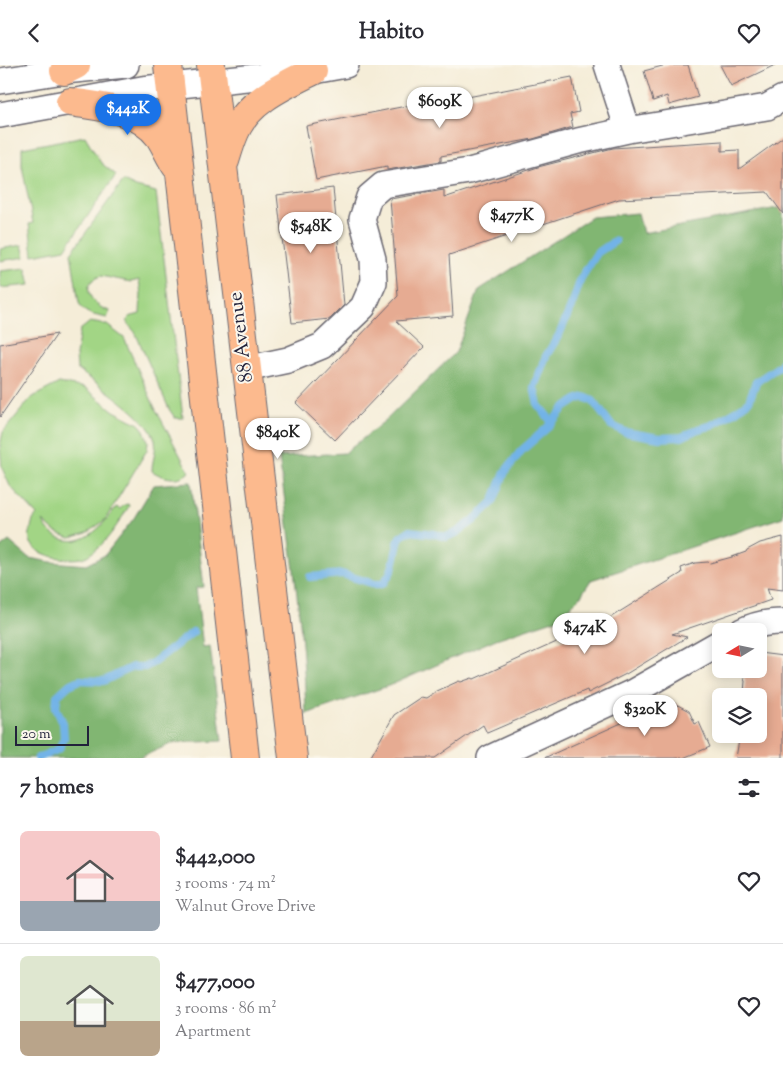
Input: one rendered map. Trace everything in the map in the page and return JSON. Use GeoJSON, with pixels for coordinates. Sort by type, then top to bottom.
{"type":"FeatureCollection","features":[{"type":"Feature","properties":{"kind":"main road"},"geometry":{"type":"LineString","coordinates":[[223,167],[236,130],[252,109],[274,90],[313,71]]}},
{"type":"Feature","properties":{"kind":"main road","name":"88 Avenue"},"geometry":{"type":"LineString","coordinates":[[212,73],[293,758]]}},
{"type":"Feature","properties":{"kind":"main road"},"geometry":{"type":"LineString","coordinates":[[169,75],[182,177],[245,758]]}},
{"type":"Feature","properties":{"kind":"main road"},"geometry":{"type":"LineString","coordinates":[[70,102],[118,109],[139,118],[158,135],[182,177]]}},
{"type":"Feature","properties":{"kind":"street"},"geometry":{"type":"LineString","coordinates":[[0,81],[70,68],[126,65]]}},
{"type":"Feature","properties":{"kind":"street"},"geometry":{"type":"LineString","coordinates":[[0,115],[142,89],[169,75],[313,71],[346,65]]}},
{"type":"Feature","properties":{"kind":"street"},"geometry":{"type":"LineString","coordinates":[[608,65],[628,130]]}},
{"type":"Feature","properties":{"kind":"street"},"geometry":{"type":"LineString","coordinates":[[246,369],[288,360],[322,346],[364,307],[374,282],[373,259],[362,219],[370,197],[383,185],[468,171],[578,141],[628,130],[767,107],[783,98]]}},
{"type":"Feature","properties":{"kind":"street"},"geometry":{"type":"LineString","coordinates":[[768,623],[783,622]]}},
{"type":"Feature","properties":{"kind":"street"},"geometry":{"type":"LineString","coordinates":[[490,758],[633,692],[712,647]]}},
{"type":"Feature","properties":{"kind":"green space"},"geometry":{"type":"Polygon","coordinates":[[[85,136],[101,163],[116,175],[65,249],[33,255],[29,224],[33,223],[22,166],[22,148],[85,136]]]}},
{"type":"Feature","properties":{"kind":"green space"},"geometry":{"type":"Polygon","coordinates":[[[123,181],[136,187],[156,192],[183,418],[175,418],[169,409],[135,332],[127,323],[129,317],[140,314],[141,294],[139,280],[131,282],[101,276],[94,279],[90,284],[90,295],[103,309],[110,311],[107,318],[87,312],[79,303],[71,253],[123,181]]]}},
{"type":"Feature","properties":{"kind":"green space"},"geometry":{"type":"Polygon","coordinates":[[[783,207],[783,517],[591,580],[580,597],[559,618],[496,639],[391,685],[306,714],[299,617],[279,457],[345,453],[387,419],[456,352],[479,290],[592,217],[638,213],[643,233],[783,207]]]}},
{"type":"Feature","properties":{"kind":"green space"},"geometry":{"type":"Polygon","coordinates":[[[22,245],[25,257],[0,261],[0,249],[22,245]]]}},
{"type":"Feature","properties":{"kind":"green space"},"geometry":{"type":"Polygon","coordinates":[[[26,268],[30,285],[0,288],[0,271],[26,268]]]}},
{"type":"Feature","properties":{"kind":"green space"},"geometry":{"type":"Polygon","coordinates":[[[90,322],[107,325],[124,338],[155,408],[189,472],[185,475],[171,478],[161,476],[152,471],[155,440],[151,431],[133,412],[77,369],[76,355],[80,330],[90,322]]]}},
{"type":"Feature","properties":{"kind":"green space"},"geometry":{"type":"Polygon","coordinates":[[[59,383],[85,388],[114,411],[139,424],[144,430],[148,441],[147,450],[105,520],[87,533],[70,538],[55,532],[43,521],[48,530],[56,536],[71,541],[79,540],[100,527],[116,507],[120,509],[128,504],[129,506],[116,527],[100,546],[87,556],[73,559],[55,557],[38,551],[33,546],[30,534],[33,521],[37,515],[10,486],[2,468],[0,446],[3,432],[31,398],[59,383]]]}},
{"type":"Feature","properties":{"kind":"green space"},"geometry":{"type":"Polygon","coordinates":[[[191,482],[204,587],[196,588],[203,647],[210,646],[222,741],[173,743],[139,758],[0,758],[0,548],[9,541],[29,558],[86,565],[105,555],[134,518],[154,485],[191,482]]]}},
{"type":"Feature","properties":{"kind":"building"},"geometry":{"type":"Polygon","coordinates":[[[666,65],[688,65],[698,97],[669,105],[667,96],[653,101],[644,71],[666,65]]]}},
{"type":"Feature","properties":{"kind":"building"},"geometry":{"type":"Polygon","coordinates":[[[720,65],[775,65],[731,86],[720,65]]]}},
{"type":"Feature","properties":{"kind":"building"},"geometry":{"type":"Polygon","coordinates":[[[572,77],[579,112],[570,114],[573,127],[533,139],[441,156],[441,161],[387,170],[387,166],[316,180],[306,126],[431,101],[431,104],[572,77]]]}},
{"type":"Feature","properties":{"kind":"building"},"geometry":{"type":"Polygon","coordinates":[[[783,137],[783,214],[767,192],[619,199],[449,255],[453,316],[396,321],[424,347],[335,440],[296,403],[398,296],[390,199],[444,190],[444,198],[538,167],[613,148],[722,141],[722,151],[739,150],[739,169],[783,137]]]}},
{"type":"Feature","properties":{"kind":"building"},"geometry":{"type":"Polygon","coordinates":[[[333,188],[344,305],[330,319],[292,323],[277,195],[333,188]]]}},
{"type":"Feature","properties":{"kind":"building"},"geometry":{"type":"Polygon","coordinates":[[[57,334],[0,417],[0,344],[57,334]]]}},
{"type":"Feature","properties":{"kind":"building"},"geometry":{"type":"Polygon","coordinates":[[[783,537],[783,590],[767,588],[771,600],[672,634],[687,637],[626,674],[588,693],[587,690],[487,733],[483,725],[435,758],[370,758],[394,715],[421,697],[426,698],[459,681],[474,679],[608,619],[682,573],[681,568],[695,563],[710,563],[732,557],[746,552],[760,543],[783,537]]]}},
{"type":"Feature","properties":{"kind":"building"},"geometry":{"type":"Polygon","coordinates":[[[768,654],[783,656],[783,758],[736,758],[738,743],[767,743],[767,688],[744,688],[744,678],[768,677],[768,654]]]}},
{"type":"Feature","properties":{"kind":"building"},"geometry":{"type":"Polygon","coordinates":[[[670,701],[689,711],[695,724],[699,722],[710,747],[683,758],[544,758],[670,701]]]}},
{"type":"Feature","properties":{"kind":"waterway"},"geometry":{"type":"LineString","coordinates":[[552,422],[538,405],[534,387],[546,356],[559,335],[581,278],[597,253],[615,241]]}},
{"type":"Feature","properties":{"kind":"waterway"},"geometry":{"type":"LineString","coordinates":[[310,577],[342,574],[375,584],[382,584],[387,579],[392,568],[400,537],[409,531],[446,537],[456,533],[473,521],[493,502],[505,472],[521,451],[547,428],[564,408],[576,400],[584,397],[593,401],[611,425],[625,432],[659,438],[682,437],[698,429],[710,426],[736,411],[749,401],[756,382],[781,365],[783,361]]}},
{"type":"Feature","properties":{"kind":"waterway"},"geometry":{"type":"LineString","coordinates":[[38,758],[59,749],[64,738],[63,723],[56,708],[57,696],[69,685],[80,680],[104,681],[132,667],[145,667],[193,632]]}}]}
